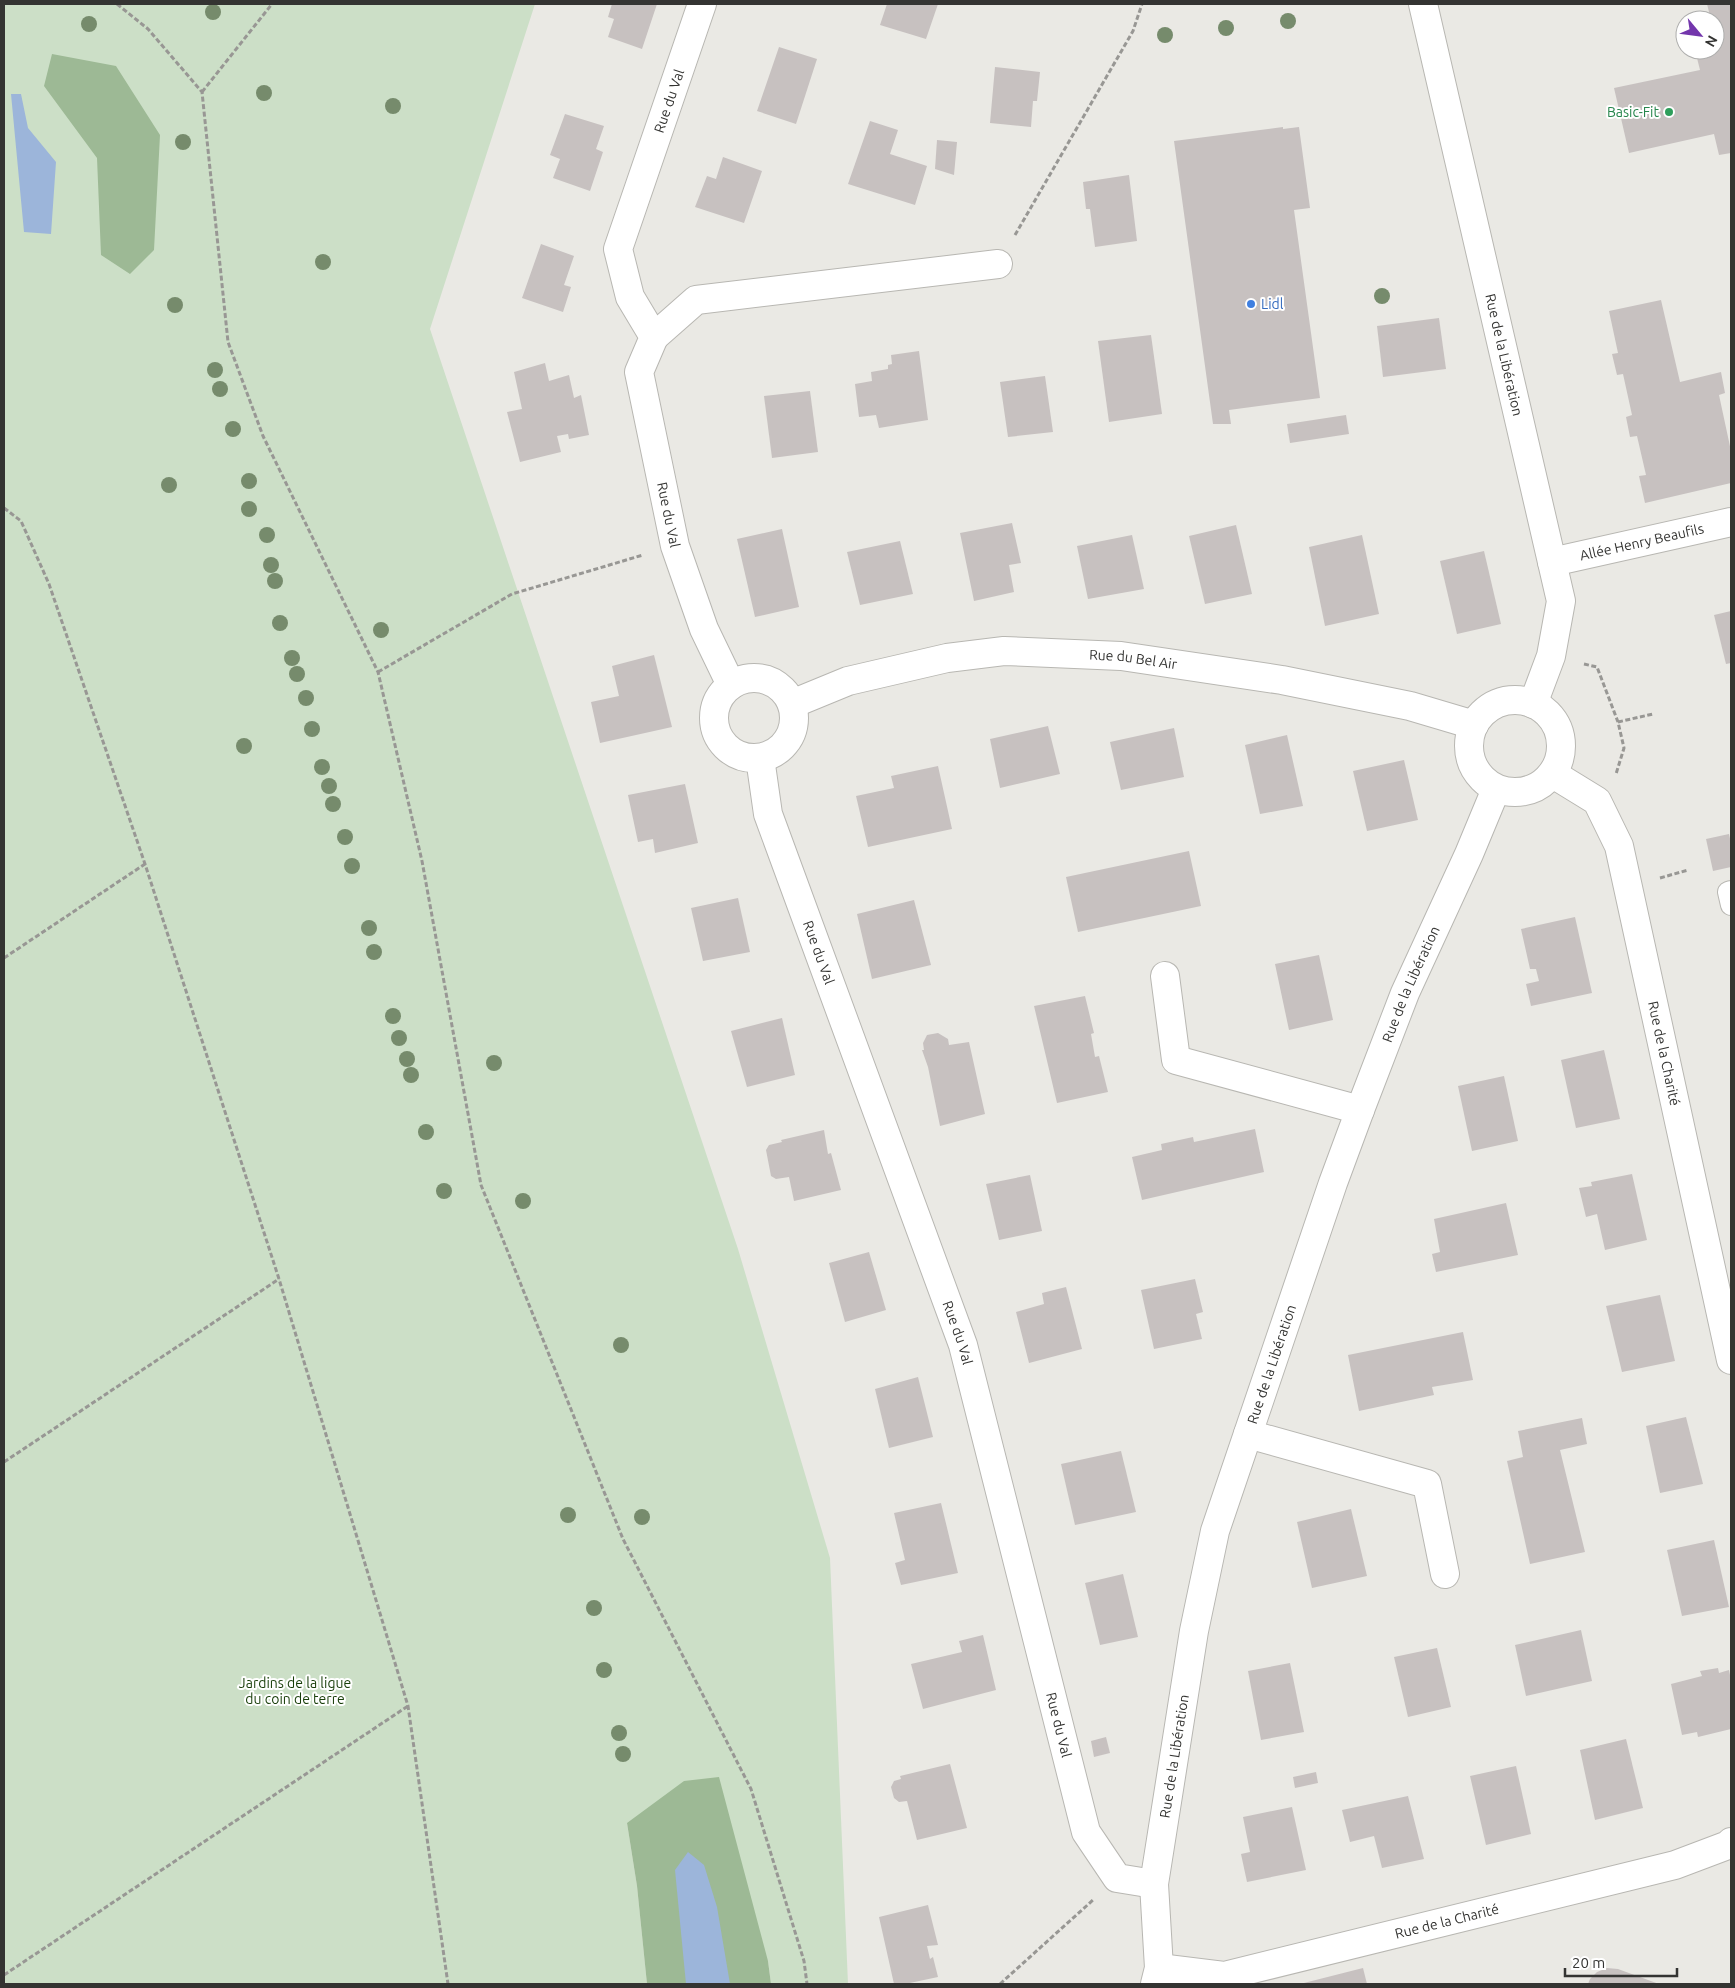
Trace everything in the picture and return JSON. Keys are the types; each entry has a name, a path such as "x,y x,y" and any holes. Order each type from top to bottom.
{"street":[{"name":"Rue du Val","path":"654,337 630,298 618,249 702,4"},
{"name":"Rue de la Libération","path":"1424,4 1561,601 1550,656 1533,704"},
{"name":"Rue du Val","path":"731,685 704,629 675,546 639,372 654,337 696,300 998,264"},
{"name":"Allée Henry Beaufils","path":"1552,562 1731,522"},
{"name":"Rue du Bel Air","path":"792,704 848,681 947,658 1004,652 1121,656 1282,680 1410,706 1474,726"},
{"path":"754,678 766,680 777,685 792,704 793,728 789,739 781,748 760,758 746,758 734,754 723,745 716,734 713,720 715,707 721,694 731,685 742,680 754,678"},
{"path":"1519,700 1533,704 1545,710 1554,720 1560,734 1562,748 1559,761 1553,774 1541,785 1527,791 1511,793 1496,788 1483,780 1474,768 1469,754 1469,739 1474,726 1482,714 1493,706 1506,701 1519,700"},
{"name":"Rue du Val","path":"760,758 768,814 963,1345 1086,1832 1117,1878"},
{"path":"1553,774 1597,801"},
{"name":"Rue de la Libération","path":"1157,1976 1154,1884 1194,1631 1216,1531 1333,1184 1360,1110 1405,993 1469,854 1496,788"},
{"name":"Rue de la Charité","path":"1597,801 1619,846 1731,1360"},
{"path":"1165,976 1176,1060 1360,1110"},
{"path":"1248,1434 1427,1484 1445,1574"},
{"name":"Rue de la Charité","path":"1157,1976 1224,1976 1675,1865 1731,1842"},
{"path":"1117,1878 1154,1884"}],"lane":[{"path":"1731,891 1728,892 1731,905"}],"path":[{"path":"116,4 148,29 202,92 228,342 264,436 378,672 422,861 482,1185 623,1539 751,1789 804,1961 807,1984"},
{"path":"202,92 272,4"},
{"path":"998,264 1133,31 1142,4"},
{"path":"4,508 21,521 49,584 145,864 279,1279 408,1706 448,1984"},
{"path":"378,672 512,594 675,546"},
{"path":"1550,656 1597,667 1618,722 1624,748 1616,774 1597,801"},
{"path":"1618,722 1653,714"},
{"path":"4,958 145,864"},
{"path":"4,1462 279,1279"},
{"path":"4,1975 408,1706"},
{"path":"1000,1984 1117,1878"}],"green space":[{"name":"Jardins de la ligue du coin de terre","path":"4,4 535,4 430,329 738,1249 830,1558 848,1984 771,1984 768,1961 627,1823 637,1886 647,1984 4,1984"},
{"path":"52,54 116,66 160,135 154,250 130,274 101,255 97,158 44,86"},
{"path":"719,1777 768,1961 771,1984 647,1984 637,1886 627,1823 684,1781"}],"water":[{"path":"11,94 21,94 28,128 56,162 51,234 24,232"},
{"path":"688,1852 704,1865 717,1907 730,1984 686,1984 675,1870"}],"building":[{"path":"612,4 657,4 642,49 608,37 614,19 608,17"},
{"path":"887,4 938,4 926,39 880,25"},
{"path":"1707,4 1731,4 1731,153 1719,155 1714,134 1629,153 1614,88 1700,70 1698,60 1725,60 1725,10 1708,10"},
{"path":"779,47 817,59 796,124 757,111"},
{"path":"995,67 1040,72 1037,101 1033,101 1031,127 990,123"},
{"path":"565,114 604,126 596,149 603,152 590,191 553,178 560,159 550,155"},
{"path":"870,121 898,130 890,154 927,166 915,205 848,184"},
{"name":"Lidl","path":"1283,127 1283,129 1299,127 1310,208 1294,210 1320,398 1229,410 1231,424 1213,424 1174,141"},
{"path":"937,140 957,142 954,175 935,169"},
{"path":"723,157 762,171 744,223 695,207 707,176 716,179"},
{"path":"1129,175 1137,241 1095,247 1090,209 1086,209 1083,182"},
{"path":"541,244 574,256 564,285 571,287 563,312 522,298"},
{"path":"1661,300 1680,382 1721,372 1725,393 1719,395 1731,451 1731,483 1645,503 1639,476 1646,475 1637,436 1630,437 1626,417 1632,415 1623,374 1617,375 1612,354 1618,353 1609,311"},
{"path":"1439,318 1446,369 1383,377 1377,326"},
{"path":"1151,335 1162,414 1109,422 1098,341"},
{"path":"919,351 928,420 879,428 876,415 859,417 855,384 872,381 871,372 888,369 888,365 892,364 891,355"},
{"path":"545,363 549,381 569,375 574,398 581,395 589,435 569,439 568,434 557,436 561,452 520,462 507,412 522,409 514,372"},
{"path":"1045,376 1053,432 1008,437 1000,382"},
{"path":"810,391 818,452 772,458 764,396"},
{"path":"1346,415 1349,434 1290,443 1287,424"},
{"path":"1012,523 1021,563 1009,565 1014,592 974,601 960,533"},
{"path":"1236,525 1252,594 1205,604 1189,536"},
{"path":"782,529 799,607 755,617 737,539"},
{"path":"1132,535 1144,589 1088,599 1077,546"},
{"path":"1362,535 1379,614 1325,626 1309,547"},
{"path":"900,541 913,594 860,605 847,552"},
{"path":"1484,551 1501,624 1457,634 1440,561"},
{"path":"1731,611 1731,663 1726,664 1714,615"},
{"path":"654,655 672,727 600,743 591,702 619,696 612,666"},
{"path":"1048,726 1060,774 1000,788 990,739"},
{"path":"1174,728 1184,777 1121,790 1110,742"},
{"path":"1287,735 1303,806 1260,814 1245,745"},
{"path":"1404,760 1418,820 1367,831 1353,771"},
{"path":"938,766 952,829 868,847 856,796 894,788 891,776"},
{"path":"685,784 698,843 655,853 653,839 638,842 628,795"},
{"path":"1729,834 1731,867 1713,871 1706,839"},
{"path":"1189,851 1201,906 1078,932 1066,877"},
{"path":"738,898 750,952 703,961 691,908"},
{"path":"914,900 931,965 872,979 857,914"},
{"path":"1575,917 1592,993 1531,1006 1526,984 1539,981 1536,969 1530,969 1521,929"},
{"path":"1319,955 1333,1020 1289,1030 1275,964"},
{"path":"1085,996 1094,1033 1091,1034 1095,1057 1099,1056 1108,1092 1057,1103 1034,1006"},
{"path":"782,1018 795,1075 747,1087 731,1031"},
{"path":"938,1033 948,1039 949,1045 969,1042 985,1114 940,1126 928,1067 922,1050 924,1050 923,1043 927,1035"},
{"path":"1604,1050 1620,1119 1576,1128 1561,1060"},
{"path":"1504,1076 1518,1141 1472,1151 1458,1086"},
{"path":"1255,1129 1264,1172 1142,1200 1132,1157 1162,1150 1161,1144 1193,1137 1194,1142"},
{"path":"824,1130 828,1154 831,1153 841,1190 794,1201 789,1177 776,1179 771,1176 766,1150 769,1145 782,1142 781,1140"},
{"path":"1632,1174 1647,1240 1605,1250 1597,1214 1586,1217 1579,1188 1592,1186 1591,1182"},
{"path":"1030,1175 1042,1231 999,1240 986,1184"},
{"path":"1506,1203 1518,1255 1436,1272 1432,1254 1440,1252 1434,1219"},
{"path":"869,1252 886,1310 845,1322 829,1263"},
{"path":"1195,1279 1203,1312 1196,1314 1202,1339 1154,1349 1141,1290"},
{"path":"1066,1287 1082,1349 1029,1363 1016,1312 1044,1304 1042,1293"},
{"path":"1660,1295 1675,1361 1622,1372 1606,1306"},
{"path":"1463,1332 1473,1380 1432,1387 1434,1395 1359,1411 1348,1355"},
{"path":"918,1377 933,1437 889,1448 875,1389"},
{"path":"1686,1417 1703,1484 1660,1493 1646,1426"},
{"path":"1582,1418 1587,1444 1560,1450 1585,1552 1530,1564 1507,1461 1523,1457 1518,1431"},
{"path":"1121,1451 1136,1512 1075,1525 1061,1464"},
{"path":"941,1503 958,1573 901,1585 895,1563 905,1560 894,1513"},
{"path":"1351,1509 1367,1576 1312,1588 1297,1522"},
{"path":"1714,1540 1729,1607 1682,1616 1667,1550"},
{"path":"1123,1574 1138,1637 1100,1645 1085,1583"},
{"path":"1581,1630 1592,1681 1526,1696 1515,1645"},
{"path":"983,1635 996,1690 923,1709 911,1664 962,1652 959,1641"},
{"path":"1437,1648 1451,1707 1408,1717 1394,1657"},
{"path":"1290,1663 1304,1732 1261,1740 1248,1671"},
{"path":"1718,1668 1719,1673 1729,1670 1731,1680 1731,1729 1698,1737 1697,1732 1682,1735 1671,1684 1702,1676 1700,1671"},
{"path":"1106,1737 1110,1753 1094,1757 1091,1741"},
{"path":"1626,1739 1643,1808 1595,1820 1580,1750"},
{"path":"950,1764 967,1828 917,1840 907,1801 899,1802 894,1798 891,1787 894,1781 901,1779 900,1776"},
{"path":"1516,1766 1531,1834 1486,1845 1470,1776"},
{"path":"1316,1772 1318,1783 1295,1788 1293,1777"},
{"path":"1408,1796 1424,1859 1382,1868 1374,1836 1350,1842 1342,1810"},
{"path":"1292,1807 1306,1870 1247,1882 1241,1854 1250,1852 1243,1817"},
{"path":"928,1905 938,1945 927,1946 930,1959 933,1957 938,1977 905,1984 894,1984 879,1917"},
{"path":"1363,1968 1367,1984 1300,1984"},
{"path":"1607,1968 1618,1969 1659,1984 1588,1984 1597,1972"}],"place":[{"name":"Basic-Fit","path":"1669,112"},
{"name":"Lidl","path":"1251,304"}]}
